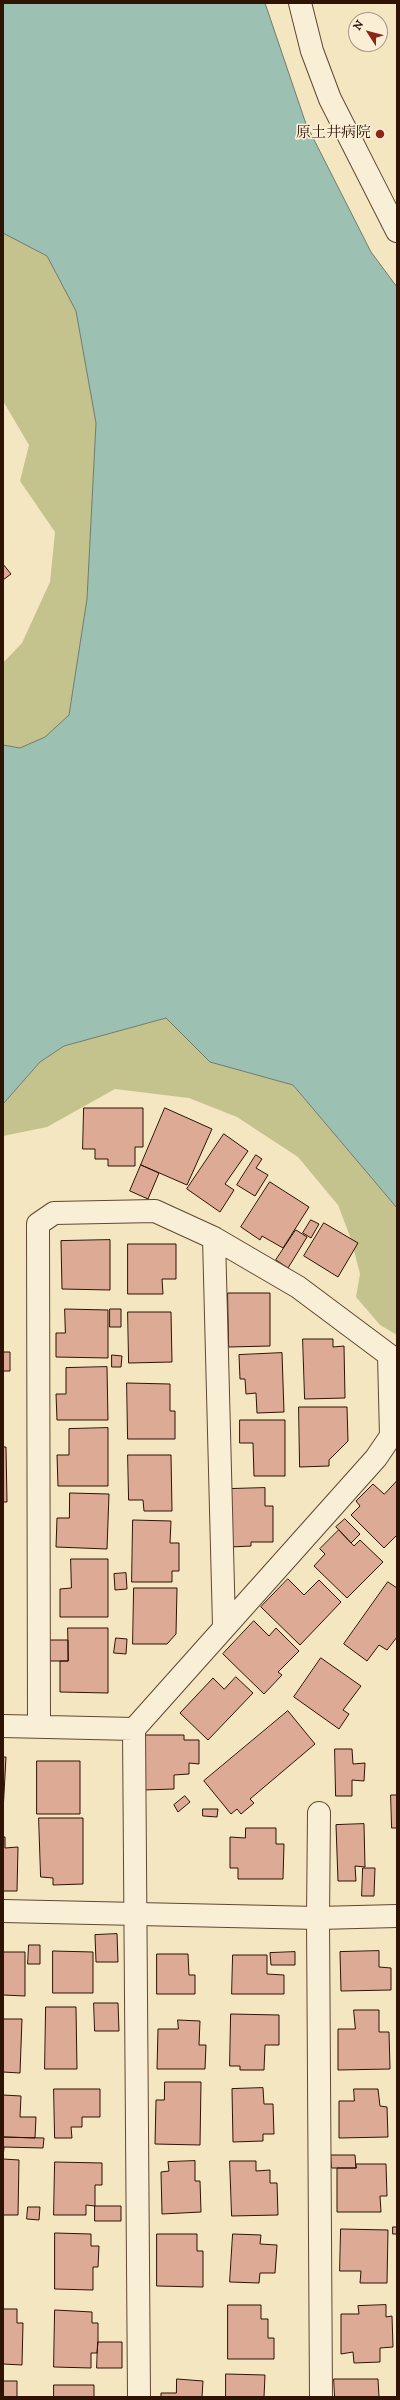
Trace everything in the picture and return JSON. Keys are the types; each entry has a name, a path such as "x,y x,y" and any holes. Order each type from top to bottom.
{"street":[{"path":"300,3 312,51 330,99 397,231"},
{"path":"39,1727 38,1224 54,1213 154,1211 214,1238 298,1287 390,1355 391,1436 376,1458 224,1626 134,1729 134,1915 139,2397"},
{"path":"214,1238 224,1626"},
{"path":"3,1726 134,1729"},
{"path":"319,1813 318,1918 322,2397"},
{"path":"3,1911 318,1918 397,1916"}],"shaded area":[{"path":"3,3 265,3 306,124 371,252 397,287 397,1208 293,1085 210,1062 166,1018 64,1046 40,1062 3,1104 3,745 20,748 45,737 69,715 87,599 96,423 76,311 47,256 3,233"},
{"path":"3,233 47,256 76,311 96,423 87,599 69,715 45,737 20,748 3,745 3,663 22,643 50,582 55,532 20,481 29,445 3,401"},
{"path":"166,1018 210,1062 293,1085 397,1208 397,1335 380,1325 356,1297 360,1274 351,1239 338,1205 298,1157 237,1117 189,1098 115,1089 47,1127 3,1136 3,1104 40,1062 64,1046"}],"building":[{"path":"3,564 11,574 3,580"},
{"path":"84,1108 143,1108 143,1147 135,1147 135,1166 108,1166 108,1159 95,1159 95,1149 83,1149"},
{"path":"165,1108 212,1129 187,1185 141,1165"},
{"path":"224,1134 248,1151 225,1184 234,1190 220,1212 187,1189"},
{"path":"256,1155 262,1159 256,1168 268,1175 255,1196 237,1185"},
{"path":"141,1165 159,1173 148,1199 130,1191"},
{"path":"270,1182 309,1207 283,1248 262,1236 260,1240 241,1227"},
{"path":"311,1220 319,1224 311,1238 303,1233"},
{"path":"324,1223 358,1243 338,1277 304,1256"},
{"path":"296,1230 307,1237 288,1268 276,1260"},
{"path":"110,1240 110,1290 62,1289 61,1241"},
{"path":"128,1244 176,1244 176,1279 162,1279 163,1294 128,1294"},
{"path":"228,1293 270,1293 270,1346 229,1347"},
{"path":"65,1309 108,1310 108,1358 56,1357 56,1333 65,1333"},
{"path":"110,1309 121,1309 121,1327 110,1327"},
{"path":"128,1312 171,1312 172,1362 129,1363"},
{"path":"303,1339 333,1339 333,1347 344,1346 345,1398 305,1399"},
{"path":"3,1352 10,1352 10,1371 3,1371"},
{"path":"282,1353 284,1412 257,1413 256,1393 246,1394 245,1379 240,1379 239,1355"},
{"path":"112,1355 122,1356 121,1367 112,1367"},
{"path":"107,1367 108,1420 57,1420 56,1394 66,1394 66,1368"},
{"path":"127,1383 170,1384 170,1411 175,1411 175,1439 128,1439"},
{"path":"299,1407 347,1407 348,1441 329,1460 329,1466 300,1467"},
{"path":"240,1420 285,1420 285,1476 254,1476 253,1443 240,1443"},
{"path":"108,1428 108,1486 58,1486 57,1455 69,1455 69,1429"},
{"path":"3,1447 6,1447 7,1502 3,1502"},
{"path":"128,1455 171,1455 172,1511 144,1511 143,1500 129,1500"},
{"path":"397,1481 397,1535 384,1548 351,1515 360,1506 356,1501 373,1484 384,1494"},
{"path":"265,1488 265,1506 273,1506 273,1542 251,1542 251,1546 230,1547 229,1489"},
{"path":"70,1493 109,1494 107,1549 56,1547 57,1518 69,1518"},
{"path":"345,1519 360,1534 351,1543 336,1527"},
{"path":"133,1520 171,1521 170,1543 179,1543 179,1571 172,1571 172,1582 132,1582"},
{"path":"339,1530 354,1546 360,1540 383,1562 347,1598 314,1566 325,1554 320,1549"},
{"path":"71,1559 108,1559 108,1617 60,1617 60,1589 71,1588"},
{"path":"126,1573 127,1589 115,1590 114,1574"},
{"path":"288,1579 304,1595 319,1580 341,1602 300,1645 261,1607"},
{"path":"388,1582 397,1588 397,1637 387,1650 379,1645 367,1661 344,1644"},
{"path":"134,1588 177,1588 176,1634 167,1644 133,1644"},
{"path":"254,1621 269,1636 276,1628 299,1651 278,1672 282,1675 264,1694 223,1654"},
{"path":"68,1628 108,1628 108,1693 60,1692 60,1661 68,1661"},
{"path":"116,1638 127,1639 126,1654 114,1653"},
{"path":"45,1640 68,1640 68,1661 45,1661"},
{"path":"321,1658 361,1686 343,1710 349,1714 339,1729 294,1697"},
{"path":"236,1677 253,1693 208,1740 180,1713 213,1678 224,1689"},
{"path":"288,1711 315,1744 250,1799 254,1803 241,1814 237,1809 231,1814 204,1781"},
{"path":"143,1735 184,1735 184,1740 199,1740 199,1764 189,1763 189,1774 174,1775 174,1789 143,1790"},
{"path":"335,1749 352,1749 353,1764 365,1763 364,1781 352,1780 352,1796 336,1796"},
{"path":"3,1757 6,1757 3,1812"},
{"path":"37,1761 80,1761 80,1814 37,1814"},
{"path":"391,1795 397,1795 397,1828 392,1828"},
{"path":"185,1796 190,1802 178,1812 174,1805"},
{"path":"203,1809 218,1809 217,1817 203,1816"},
{"path":"39,1818 83,1818 83,1884 53,1885 53,1878 41,1877"},
{"path":"364,1824 365,1867 355,1866 356,1881 338,1881 336,1825"},
{"path":"246,1828 276,1828 276,1844 284,1844 283,1879 238,1879 238,1868 230,1868 230,1837 245,1838"},
{"path":"3,1837 5,1837 5,1848 18,1847 17,1891 3,1891"},
{"path":"363,1868 375,1868 374,1896 362,1896"},
{"path":"117,1934 118,1962 96,1962 95,1935"},
{"path":"29,1945 40,1945 40,1964 28,1964"},
{"path":"53,1951 93,1952 93,1993 53,1993"},
{"path":"379,1951 379,1967 391,1968 391,1990 341,1991 340,1952"},
{"path":"3,1952 25,1952 25,1996 3,1995"},
{"path":"295,1952 295,1965 271,1965 270,1953"},
{"path":"157,1954 188,1954 189,1975 195,1975 195,1994 157,1994"},
{"path":"233,1955 267,1955 267,1974 284,1975 284,1994 232,1994"},
{"path":"94,2003 118,2003 119,2031 95,2031"},
{"path":"46,2007 76,2007 77,2069 45,2069"},
{"path":"354,2010 379,2010 379,2032 389,2032 390,2069 338,2070 338,2029 355,2029"},
{"path":"231,2014 279,2015 279,2045 265,2045 264,2070 240,2070 240,2066 230,2066"},
{"path":"3,2019 22,2019 20,2073 3,2072"},
{"path":"178,2020 200,2021 199,2045 206,2045 205,2069 157,2069 158,2029 178,2029"},
{"path":"165,2082 201,2082 200,2145 155,2144 156,2100 164,2100"},
{"path":"263,2088 264,2104 273,2104 274,2134 263,2134 263,2141 233,2142 232,2089"},
{"path":"54,2089 100,2089 100,2117 82,2117 82,2127 71,2127 72,2138 55,2138"},
{"path":"354,2089 378,2089 380,2106 387,2107 388,2137 339,2138 339,2101 354,2101"},
{"path":"3,2095 21,2096 20,2117 36,2117 35,2138 3,2137"},
{"path":"3,2137 44,2138 43,2148 4,2147 3,2158"},
{"path":"331,2155 355,2155 356,2168 332,2168"},
{"path":"3,2159 19,2160 18,2215 3,2215"},
{"path":"195,2161 195,2181 200,2181 201,2212 162,2214 161,2172 169,2171 168,2162"},
{"path":"230,2161 256,2161 256,2171 270,2170 270,2183 277,2183 278,2215 232,2216"},
{"path":"55,2162 102,2163 102,2185 95,2185 95,2206 86,2205 86,2215 54,2215"},
{"path":"356,2164 386,2164 387,2196 380,2196 381,2212 337,2212 337,2168 356,2168"},
{"path":"95,2206 121,2206 121,2221 95,2221"},
{"path":"28,2207 40,2207 39,2220 27,2219"},
{"path":"393,2227 397,2227 397,2234 393,2234"},
{"path":"341,2229 388,2230 387,2283 360,2283 361,2271 340,2271"},
{"path":"55,2233 91,2234 91,2246 99,2246 98,2267 93,2267 93,2290 55,2289"},
{"path":"157,2234 197,2234 197,2251 203,2251 203,2287 157,2286"},
{"path":"233,2234 261,2235 260,2244 277,2245 275,2273 260,2273 259,2283 230,2282"},
{"path":"228,2305 261,2305 261,2319 268,2319 268,2338 274,2338 274,2359 228,2359"},
{"path":"386,2305 386,2317 392,2316 393,2347 380,2348 380,2362 354,2363 353,2352 341,2354 341,2314 359,2314 358,2306"},
{"path":"3,2309 17,2309 17,2323 23,2323 22,2365 3,2364"},
{"path":"55,2310 92,2312 92,2323 98,2323 98,2342 97,2353 91,2353 91,2368 54,2367"},
{"path":"98,2342 122,2342 122,2368 97,2368"},
{"path":"226,2374 265,2375 264,2397 226,2397"},
{"path":"177,2379 203,2381 202,2397 161,2397 161,2393 176,2393"},
{"path":"334,2379 378,2379 379,2397 335,2397"},
{"path":"3,2381 17,2381 17,2397 3,2397"},
{"path":"54,2385 94,2385 94,2397 54,2397"}],"place":[{"name":"原土井病院","path":"380,134"}]}
